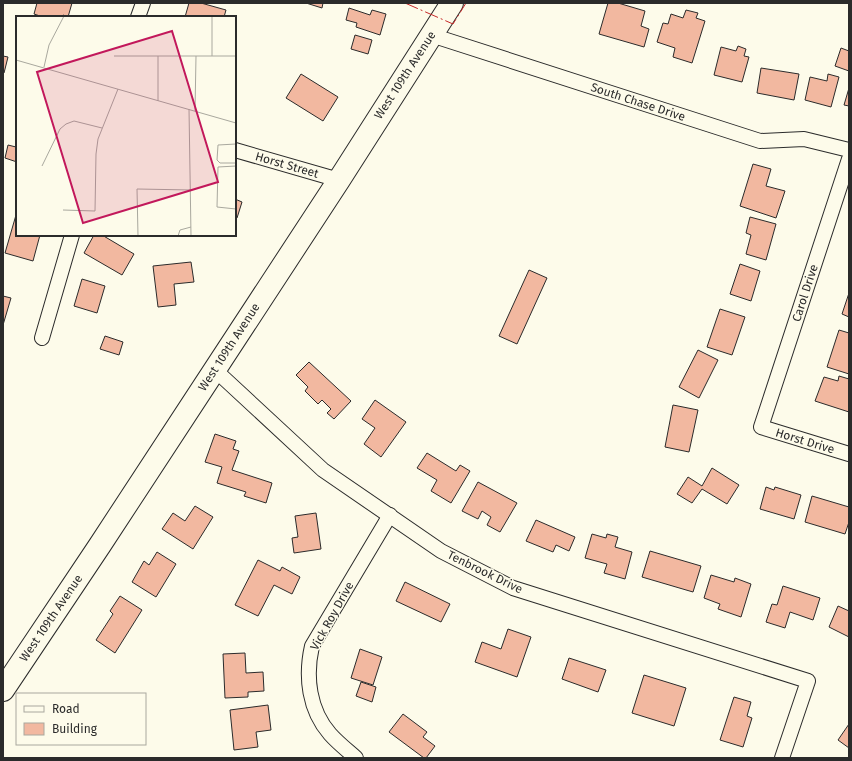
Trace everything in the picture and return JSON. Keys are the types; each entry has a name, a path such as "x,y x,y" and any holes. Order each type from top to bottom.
{"main road":[{"name":"West 109th Avenue","path":"3,690 89,563 339,180 431,35 446,4"}],"street":[{"path":"138,16 143,3"},
{"name":"South Chase Drive","path":"431,35 760,141 804,139 849,150"},
{"name":"Horst Street","path":"236,150 339,180"},
{"name":"Carol Drive","path":"761,427 849,159"},
{"path":"42,338 72,236"},
{"name":"Tenbrook Drive","path":"214,370 323,470 441,551 513,588 808,681 782,758"},
{"name":"Horst Drive","path":"761,427 849,454"},
{"name":"Vick Roy Drive","path":"356,758 330,734 316,713 308,678 309,660 312,646 390,515"}],"building":[{"path":"37,3 72,3 68,16 40,16 34,14"},
{"path":"189,3 201,3 226,10 224,16 185,16"},
{"path":"306,3 323,3 322,8"},
{"path":"608,3 618,3 645,11 641,26 649,29 644,47 599,34"},
{"path":"349,8 370,15 372,10 386,14 380,35 356,27 357,23 346,20"},
{"path":"686,10 698,13 696,18 705,21 692,63 673,57 675,48 657,42 663,23 668,24 671,14 683,18"},
{"path":"355,35 372,40 368,54 351,49"},
{"path":"738,46 746,49 744,56 749,57 742,82 714,75 721,47 736,51"},
{"path":"841,48 849,51 849,71 835,66"},
{"path":"3,56 8,57 4,73 3,72"},
{"path":"761,68 799,74 794,100 757,93"},
{"path":"301,74 338,97 323,121 286,98"},
{"path":"828,74 839,77 831,107 805,100 810,77 827,81"},
{"path":"849,88 849,106 844,105"},
{"path":"8,145 16,147 16,162 5,158"},
{"path":"753,164 771,169 766,186 785,191 776,218 740,206"},
{"path":"236,199 242,202 236,218"},
{"path":"16,215 16,236 40,236 33,261 5,253"},
{"path":"750,217 776,224 766,260 746,254 751,235 746,233"},
{"path":"93,236 104,236 134,254 122,275 84,253"},
{"path":"191,262 194,282 174,284 176,305 158,307 153,266"},
{"path":"740,264 760,271 751,301 730,294"},
{"path":"529,270 547,278 517,344 499,336"},
{"path":"82,279 105,286 97,313 74,306"},
{"path":"849,293 849,317 842,314"},
{"path":"3,296 11,298 3,325"},
{"path":"720,309 745,317 732,355 707,347"},
{"path":"839,330 849,333 849,374 827,367"},
{"path":"105,336 123,342 119,355 100,349"},
{"path":"698,350 718,360 699,398 679,387"},
{"path":"309,362 351,401 334,419 327,413 331,409 322,400 318,404 305,391 308,387 296,375"},
{"path":"839,376 849,379 849,412 815,401 824,377 838,381"},
{"path":"375,400 406,422 381,457 364,444 375,428 362,419"},
{"path":"673,405 698,410 689,452 665,447"},
{"path":"215,434 236,441 233,449 239,451 232,470 272,483 266,503 244,496 246,492 217,483 222,467 205,462"},
{"path":"427,453 456,471 460,465 470,471 451,503 431,491 437,480 417,468"},
{"path":"712,468 739,485 727,504 702,489 692,503 677,494 688,477 702,486"},
{"path":"478,482 517,503 500,532 487,525 491,517 482,511 478,519 462,511"},
{"path":"766,487 774,490 775,487 801,495 794,519 760,509"},
{"path":"812,496 849,507 849,522 845,534 805,522"},
{"path":"195,506 213,517 193,549 162,529 173,513 185,521"},
{"path":"316,513 321,549 294,553 292,538 298,537 295,516"},
{"path":"536,520 575,537 569,551 556,545 553,552 526,541"},
{"path":"592,534 606,538 607,534 618,537 615,547 632,552 625,579 604,573 607,564 585,558"},
{"path":"650,551 701,566 693,592 642,577"},
{"path":"157,552 176,564 156,597 132,582 144,561 149,565"},
{"path":"258,560 280,571 282,567 300,577 292,594 274,585 258,616 235,605"},
{"path":"711,575 734,582 735,578 751,584 741,617 718,609 720,604 704,598"},
{"path":"405,582 450,604 441,622 396,601"},
{"path":"783,586 820,598 813,620 790,612 785,628 766,622 772,604 777,605"},
{"path":"120,596 142,610 115,653 96,640 113,614 110,611"},
{"path":"838,606 849,611 849,637 829,627"},
{"path":"508,629 531,637 517,677 475,662 482,642 501,649"},
{"path":"360,649 382,657 373,685 351,678"},
{"path":"245,653 246,673 263,672 264,691 248,692 248,697 225,698 223,654"},
{"path":"569,658 606,670 598,692 562,679"},
{"path":"644,675 686,688 674,726 632,713"},
{"path":"361,682 376,687 372,702 356,696"},
{"path":"734,697 751,702 747,716 752,718 743,747 720,740"},
{"path":"268,705 271,730 256,732 258,747 234,750 230,710"},
{"path":"403,714 427,732 423,737 435,746 426,758 389,732"},
{"path":"849,724 849,748 838,740"}],"power":[{"path":"405,3 453,24 466,3"}]}
